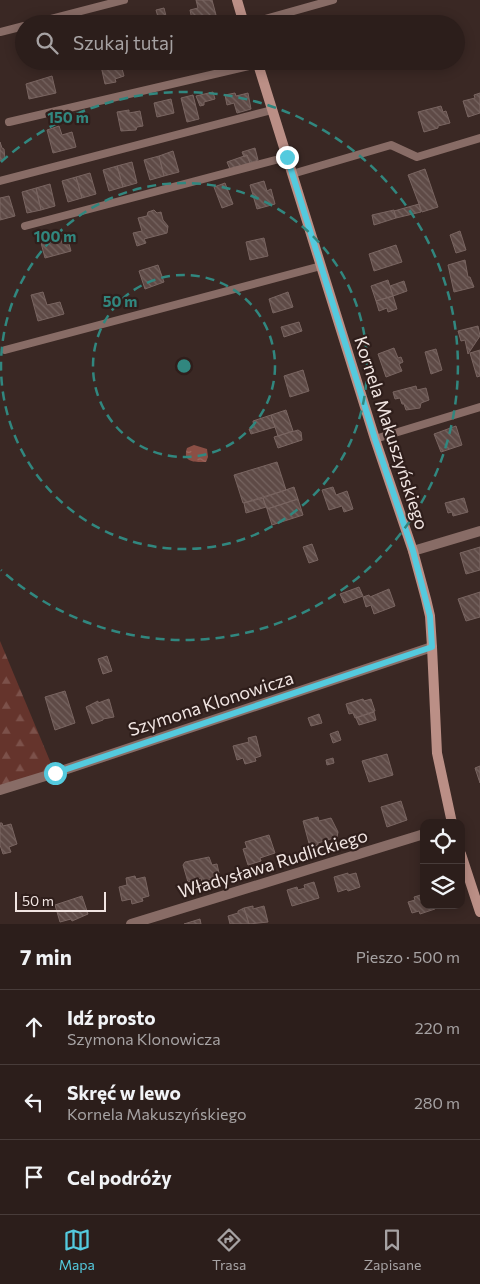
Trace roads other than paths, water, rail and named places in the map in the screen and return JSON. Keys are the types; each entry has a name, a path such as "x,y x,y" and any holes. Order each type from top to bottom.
{"street":[{"path":"237,0 243,15"},
{"name":"Kornela Makuszyńskiego","path":"259,70 375,439 413,551 430,616 437,753 451,819"},
{"path":"413,551 480,531"},
{"name":"Szymona Klonowicza","path":"0,790 432,647"},
{"name":"Władysława Rudlickiego","path":"132,924 420,835"},
{"path":"464,864 480,912"}],"lane":[{"path":"66,15 124,0"},
{"path":"279,15 334,0"},
{"path":"0,32 15,28"},
{"path":"9,122 228,70"},
{"path":"0,181 272,110"},
{"path":"292,174 391,145 417,157 480,138"},
{"path":"25,226 287,157"},
{"path":"5,350 321,266"},
{"path":"375,439 480,406"}],"water":[{"path":"194,445 207,449 208,457 206,462 190,461 186,457 187,448"}]}
